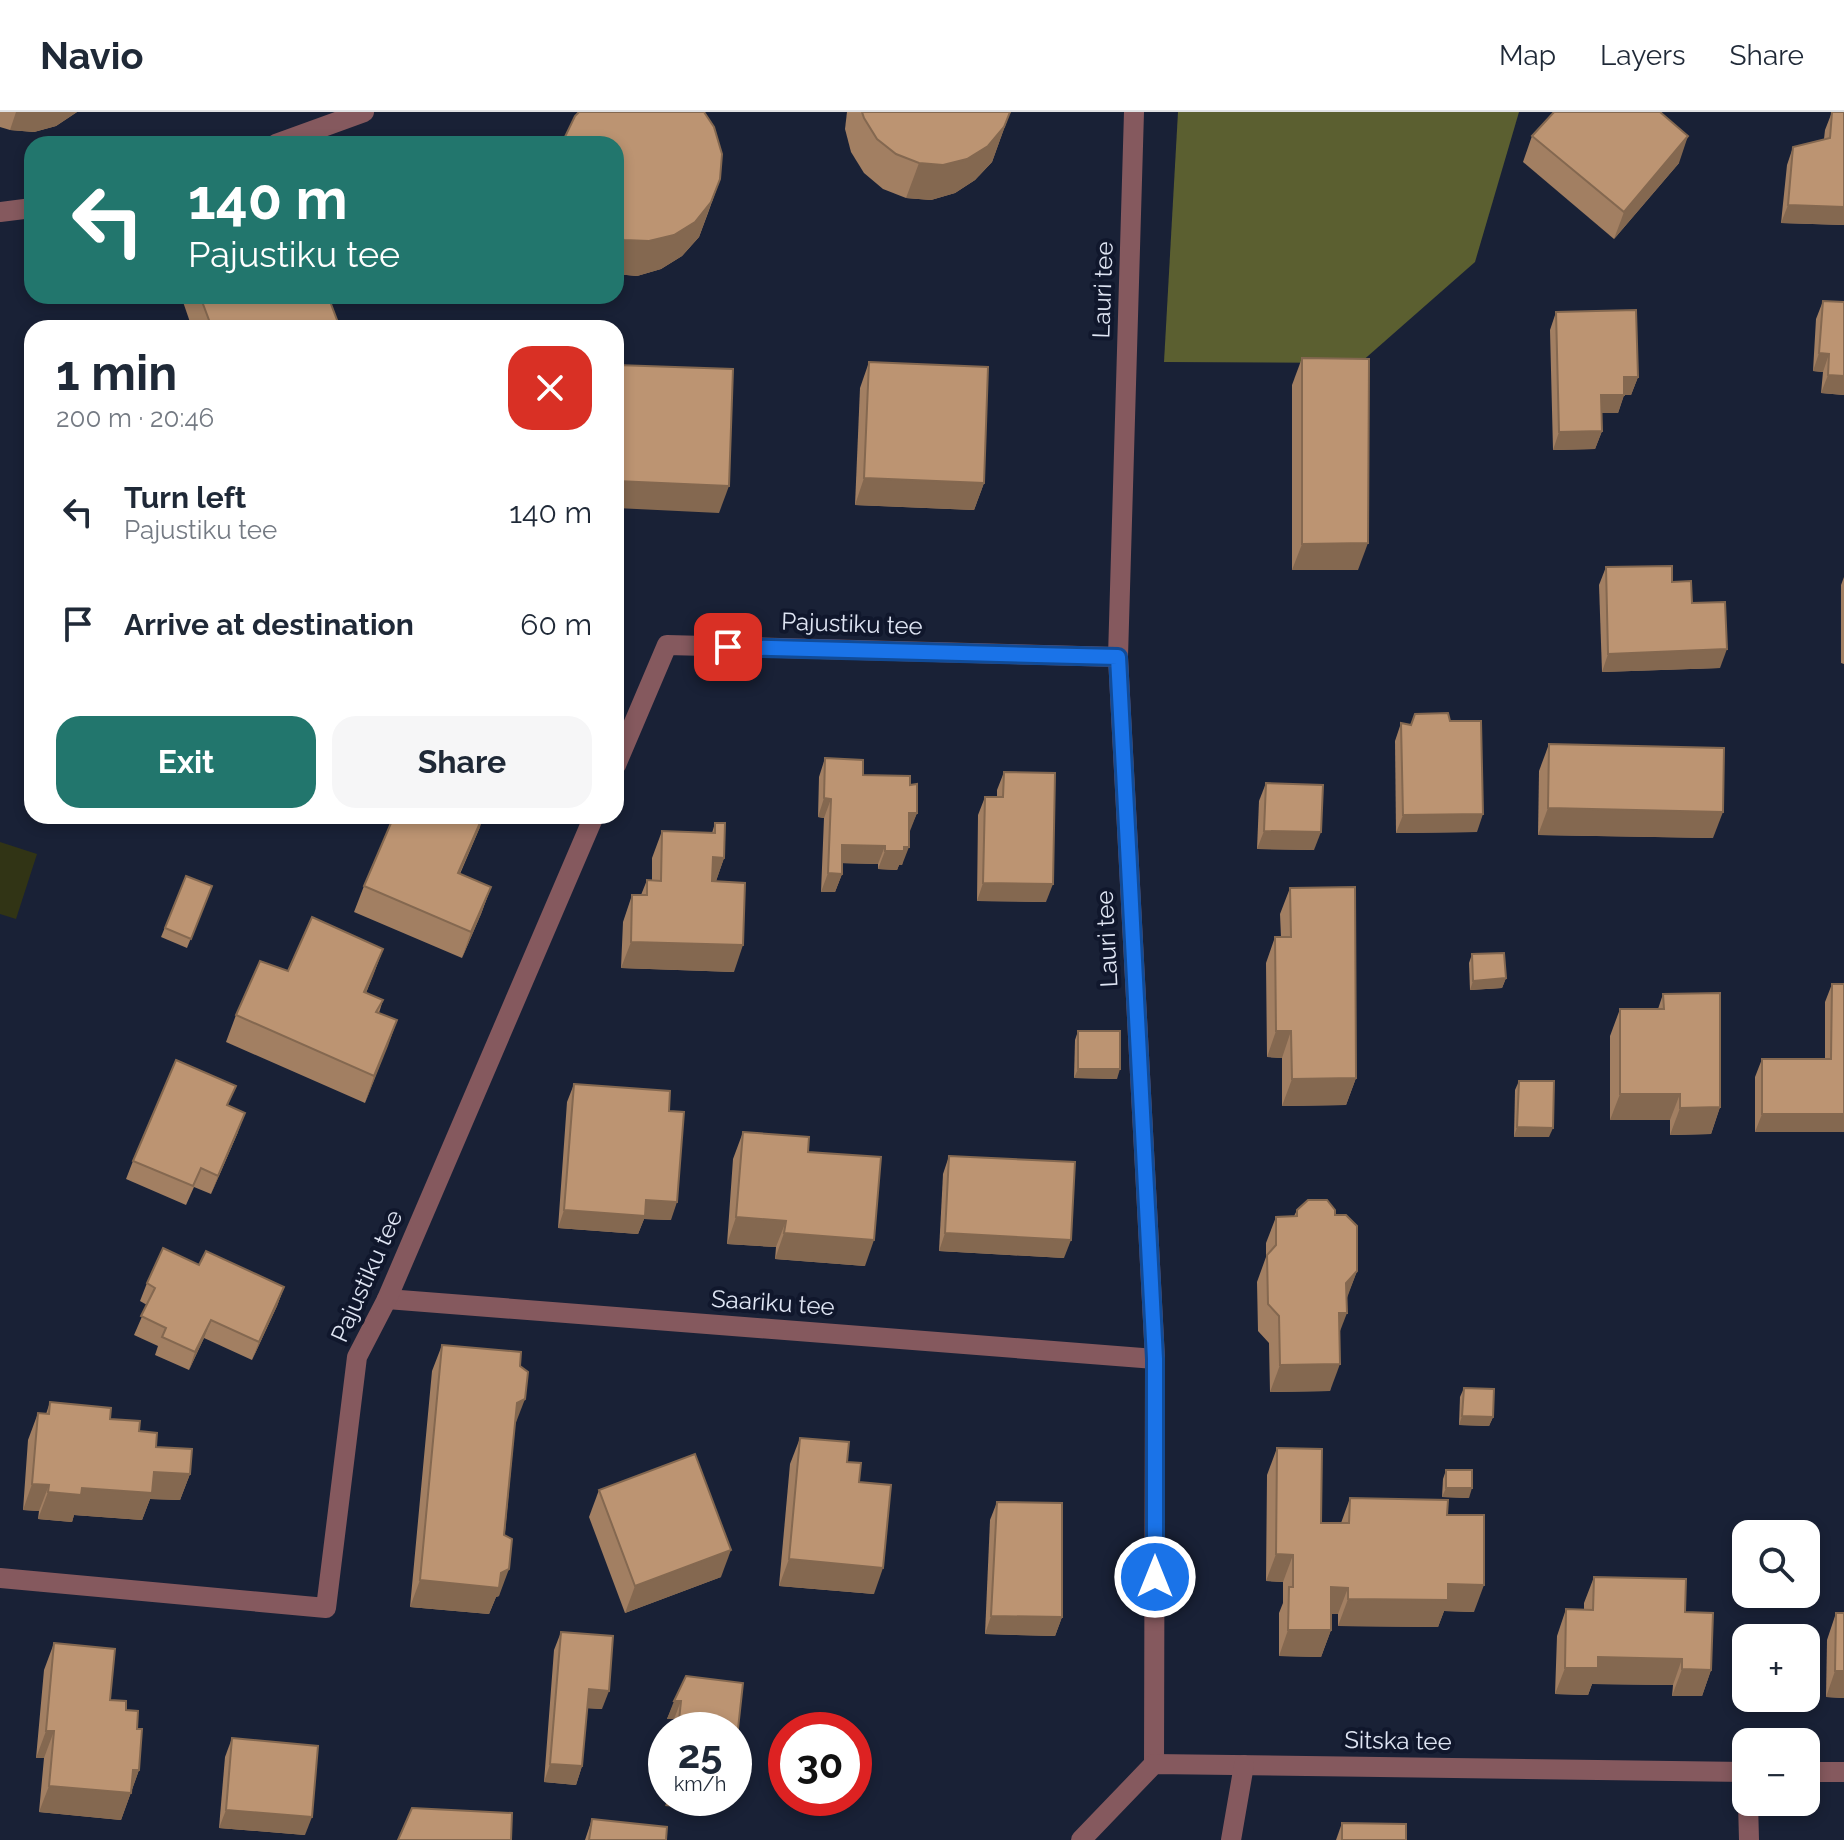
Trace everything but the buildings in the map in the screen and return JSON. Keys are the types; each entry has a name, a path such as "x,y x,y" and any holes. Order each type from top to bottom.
{"street":[{"path":"298,136 364,112"},
{"name":"Lauri tee","path":"1134,112 1118,657 1155,1359 1154,1764"},
{"path":"0,212 24,209"},
{"name":"Pajustiku tee","path":"624,746 667,645 1118,657"},
{"name":"Pajustiku tee","path":"0,1578 326,1608 357,1357 387,1299 591,824"},
{"name":"Saariku tee","path":"387,1299 1155,1359"},
{"path":"1081,1840 1154,1764"},
{"name":"Sitska tee","path":"1154,1764 1732,1772"},
{"path":"1231,1840 1244,1765"},
{"path":"1820,1772 1844,1772"},
{"path":"1748,1816 1749,1840"}],"green space":[{"path":"1178,112 1519,112 1475,262 1360,363 1164,362"},
{"path":"0,842 37,854 16,919 0,914"}],"route":[{"path":"728,647 1118,657 1155,1359 1155,1577"}]}
